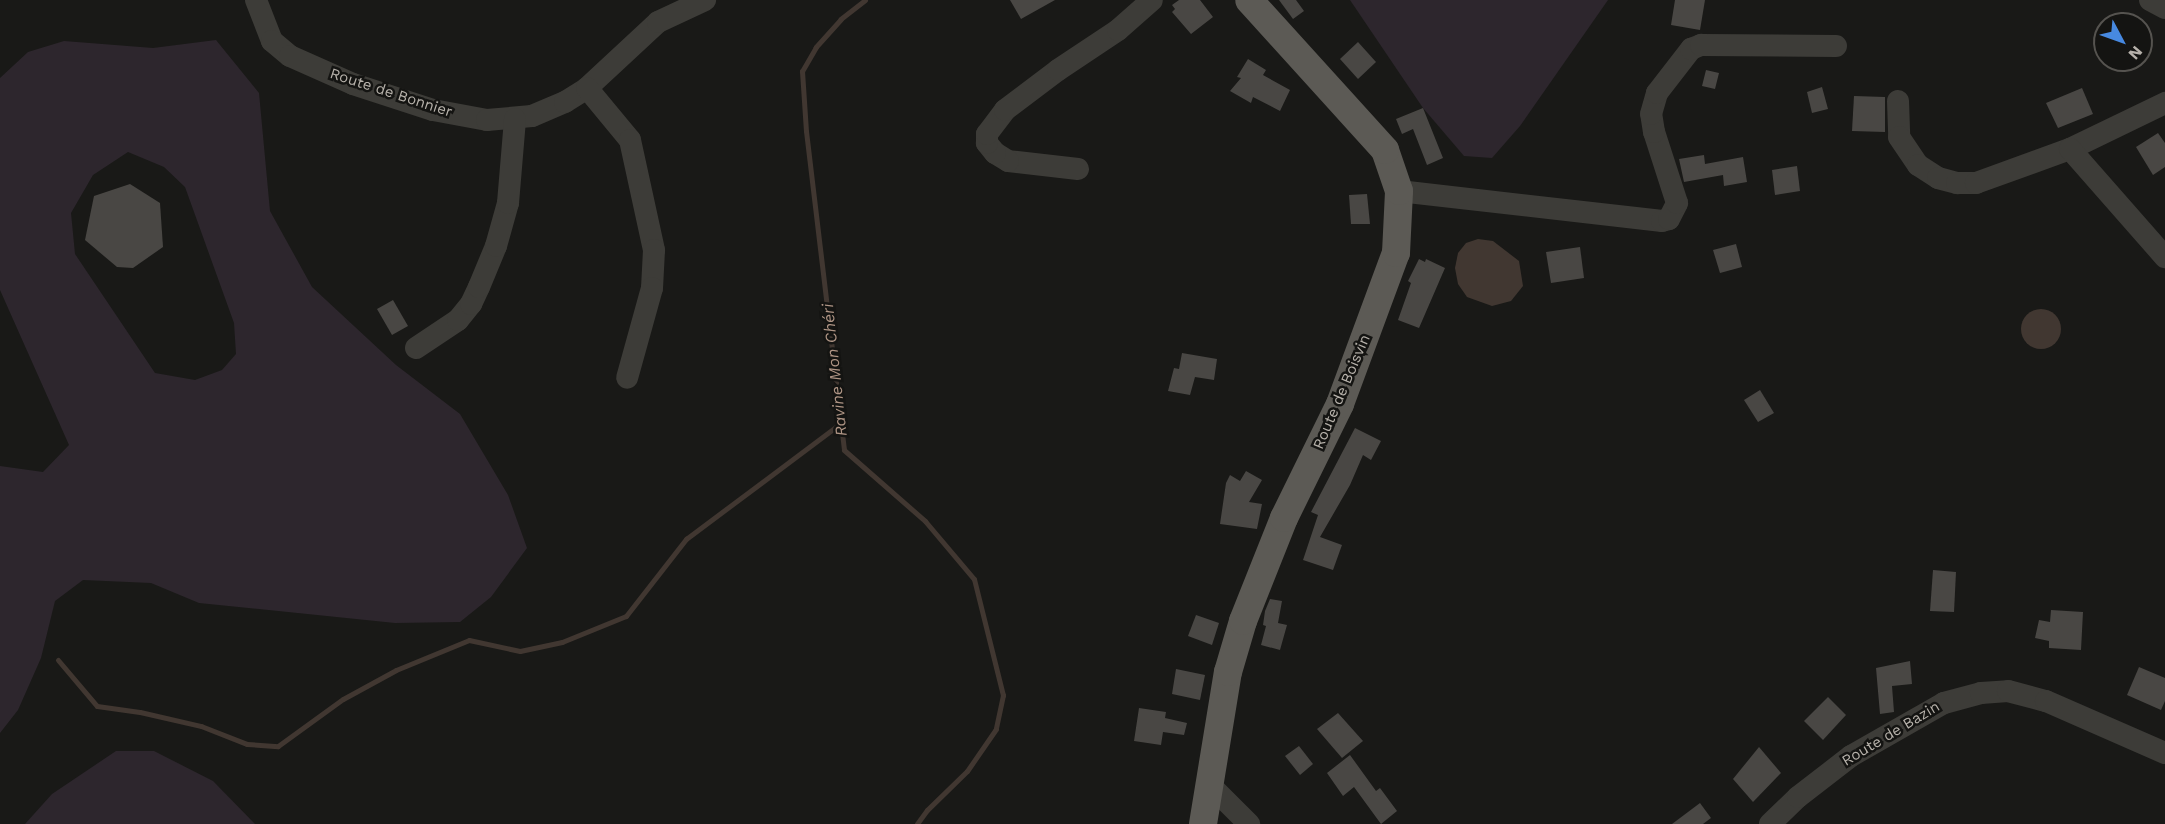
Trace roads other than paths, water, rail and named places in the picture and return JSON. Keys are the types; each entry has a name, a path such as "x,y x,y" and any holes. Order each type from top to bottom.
{"main road":[{"name":"Route de Boisvin","path":"1203,824 1228,672 1243,621 1284,518 1340,404 1396,252 1399,191 1385,150 1249,0"}],"street":[{"name":"Route de Bonnier","path":"256,0 272,41 290,56 353,84 433,110 487,120 515,119 549,110 587,88 658,22 705,0"},
{"path":"1078,169 1008,161 995,153 987,143 987,134 1005,110 1058,70 1118,30 1152,0"},
{"path":"2150,0 2165,8"},
{"path":"1399,191 1662,221 1669,219 1677,204 1654,132 1651,114 1657,93 1691,49 1701,45 1836,46"},
{"path":"587,88 630,140 654,250 652,288 627,378"},
{"path":"1898,101 1899,137 1906,150 1918,165 1938,178 1957,183 1976,183 2070,149 2165,103"},
{"path":"416,348 459,320 471,304 479,287 496,246 508,203 515,119"},
{"path":"2070,149 2165,256"},
{"name":"Route de Bazin","path":"1770,824 1798,797 1851,756 1944,703 1981,693 2008,691 2046,700 2165,753"},
{"path":"1209,784 1249,824"}],"waterway":[{"name":"Ravine Mon Chéri","path":"865,0 841,19 816,47 802,71 806,131 844,450 925,521 974,579 1003,695 996,729 967,771 927,810 917,824"},
{"path":"58,660 97,706 140,712 201,726 247,744 278,746 343,699 396,670 469,640 520,651 562,642 626,616 686,539 841,423"}]}
